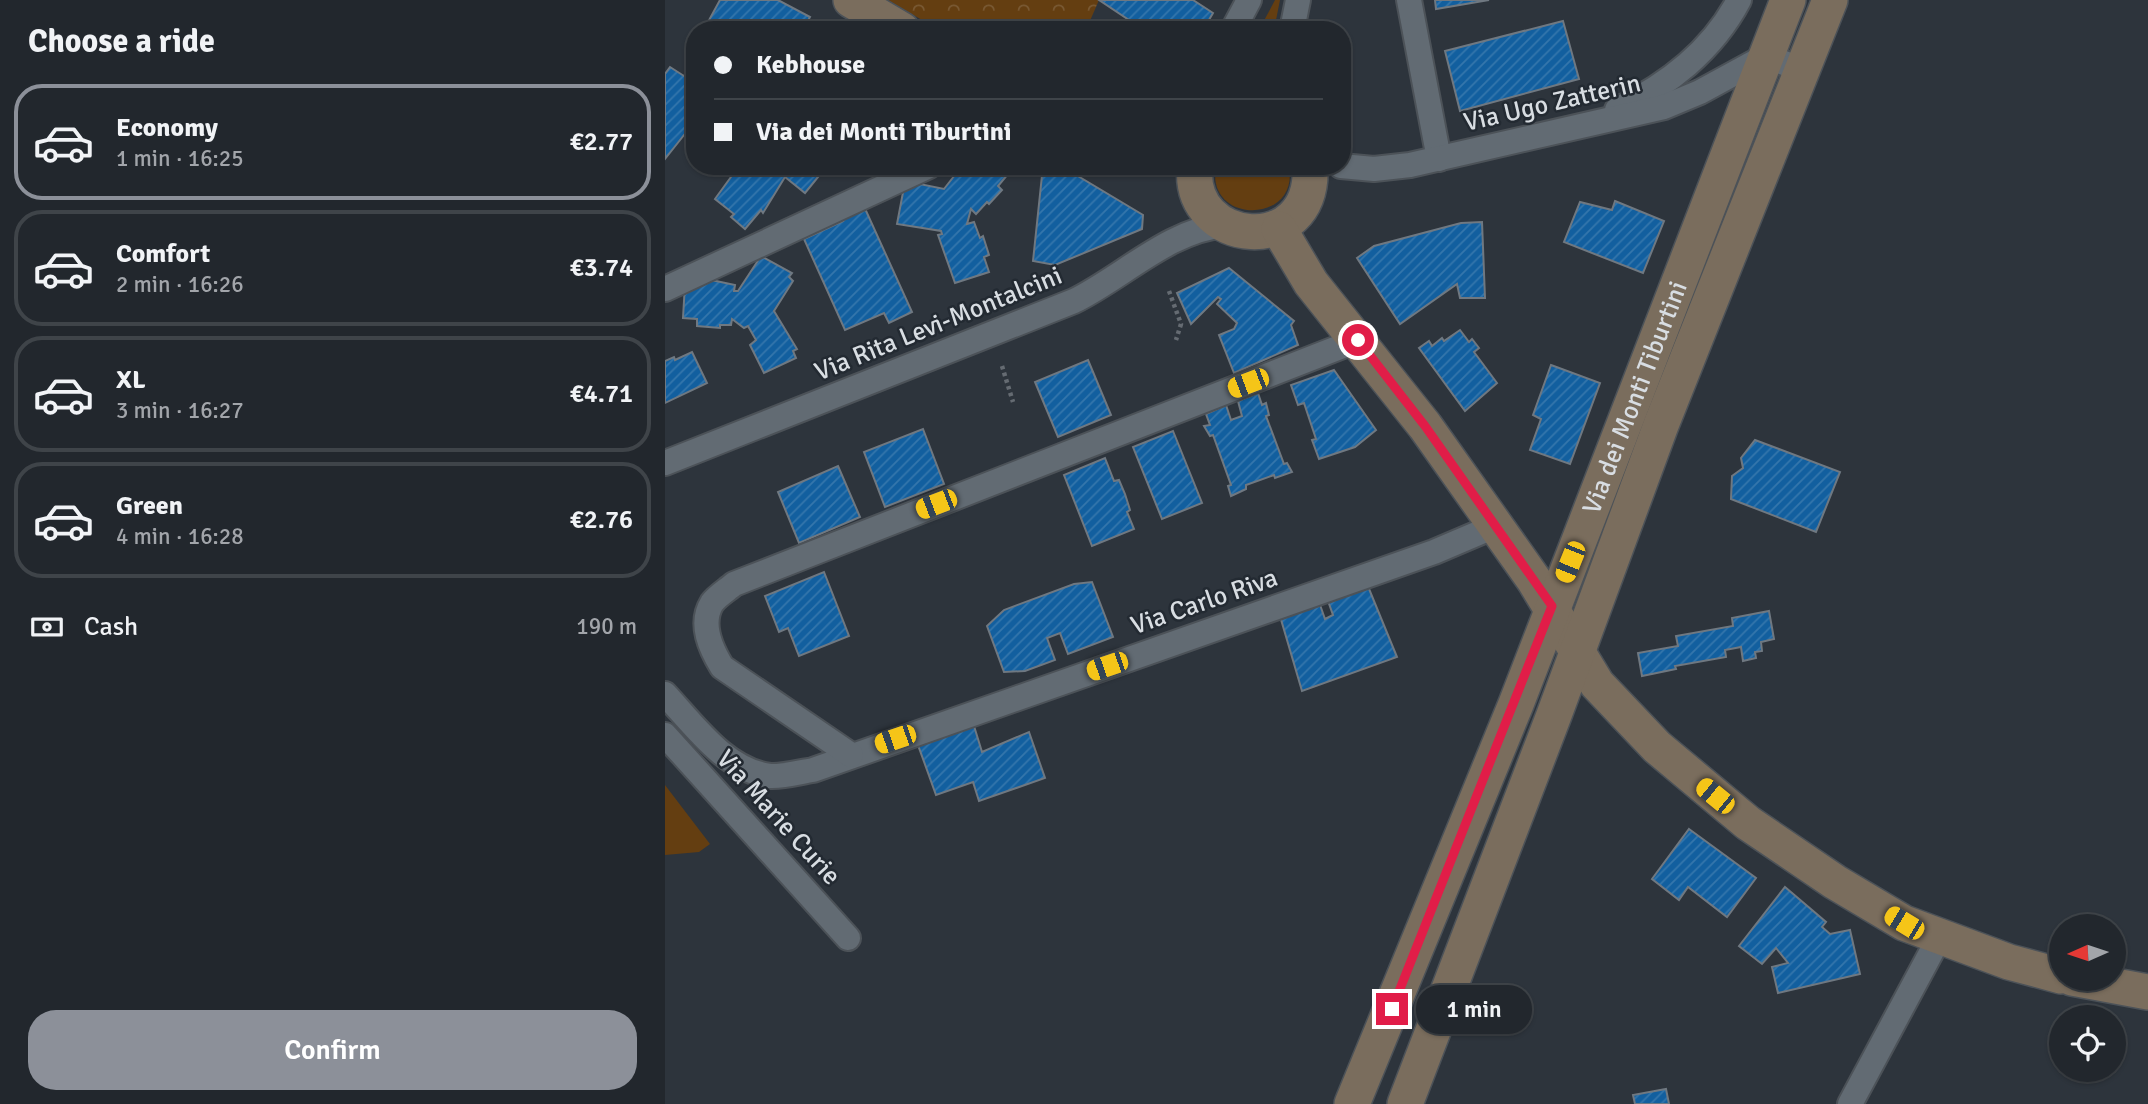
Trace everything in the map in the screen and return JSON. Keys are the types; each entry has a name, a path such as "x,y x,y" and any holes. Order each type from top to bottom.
{"main road":[{"path":"851,0 887,21"},
{"name":"Via dei Monti Tiburtini","path":"1352,1104 1516,704 1788,0"},
{"name":"Via dei Monti Tiburtini","path":"1405,1104 1661,425 1830,0"},
{"path":"1192,175 1205,206 1225,226 1243,232 1279,229 1294,217 1305,200 1309,175"},
{"path":"1279,229 1311,284 1425,426 1552,606 1597,684 1633,723 1682,769 1748,823 1868,902 1904,923 1940,938 2049,972"},
{"path":"2126,988 2148,992"}],"street":[{"path":"1238,21 1249,0"},
{"path":"1294,21 1299,0"},
{"path":"1409,0 1439,159"},
{"path":"1598,120 1681,72 1717,35 1739,0"},
{"path":"1766,56 1802,70"},
{"name":"Via Ugo Zatterin","path":"1351,167 1383,169 1439,159 1598,120 1643,112 1683,100 1766,56"},
{"path":"665,289 910,175"},
{"name":"Via Rita Levi-Montalcini","path":"665,463 1075,301 1181,237 1199,229 1225,226"},
{"path":"851,755 722,667 709,645 707,621 712,603 734,584 1358,340"},
{"name":"Via Carlo Riva","path":"665,694 714,747 743,768 772,776 813,770 1422,556 1495,526"},
{"name":"Via Marie Curie","path":"665,735 848,938"},
{"path":"1850,1104 1940,938"}],"path":[{"path":"1169,291 1181,324 1176,340"},
{"path":"1002,366 1013,402"}],"green space":[{"path":"888,0 1099,0 1090,21 924,21"},
{"path":"1275,0 1280,0 1276,21 1264,21"},
{"path":"1216,175 1289,175 1289,185 1281,199 1268,207 1252,210 1237,207 1224,199 1216,185"},
{"path":"665,785 710,844 699,852 665,855"}],"building":[{"path":"720,0 778,0 810,17 808,21 709,21"},
{"path":"1099,0 1193,0 1213,13 1208,21 1130,21"},
{"path":"1435,0 1489,0 1436,9"},
{"path":"1563,21 1579,79 1460,111 1445,51"},
{"path":"670,67 684,76 686,73 686,136 684,135 665,159 665,74"},
{"path":"732,175 820,175 805,193 785,177 763,213 761,210 745,229 731,217 734,214 715,199"},
{"path":"955,175 1007,175 998,186 1002,190 989,204 987,202 976,214 971,209 967,224 974,222 980,238 983,236 989,255 984,257 989,272 955,283 938,235 942,234 941,231 897,224 904,187 910,182 944,189"},
{"path":"1042,175 1076,175 1143,215 1142,229 1055,265 1033,261"},
{"path":"1615,201 1664,221 1643,273 1564,242 1580,202 1612,210"},
{"path":"862,202 912,312 889,323 884,313 845,330 804,239 843,221 839,213"},
{"path":"1482,222 1485,298 1460,298 1457,284 1400,324 1357,258 1374,246 1461,223"},
{"path":"761,256 792,273 789,277 793,281 774,311 797,349 793,351 796,358 764,373 750,345 756,340 748,326 744,328 732,319 731,325 720,325 720,328 697,326 697,319 683,318 685,284 694,279 716,281 735,285 734,291 738,291"},
{"path":"1229,268 1294,321 1291,325 1298,345 1234,373 1219,335 1234,329 1237,323 1217,304 1221,299 1218,297 1191,324 1177,293"},
{"path":"1460,330 1469,342 1472,339 1479,348 1474,352 1497,383 1465,411 1419,348 1429,341 1432,346 1442,338 1444,341"},
{"path":"692,352 707,383 665,403 665,361 674,357 675,360"},
{"path":"1088,360 1111,415 1058,437 1035,382"},
{"path":"1551,365 1600,383 1570,464 1530,450 1541,419 1533,415"},
{"path":"1334,370 1376,430 1355,447 1319,459 1312,440 1316,439 1304,403 1298,405 1291,385"},
{"path":"1258,393 1262,405 1266,403 1269,415 1266,416 1284,464 1287,463 1292,472 1246,485 1246,489 1231,496 1228,486 1231,485 1213,435 1210,436 1204,426 1210,425 1206,414 1226,405 1231,420 1242,416 1238,401"},
{"path":"923,429 944,484 885,507 864,452"},
{"path":"1173,431 1202,503 1162,519 1133,447"},
{"path":"1755,440 1840,472 1816,532 1731,499 1732,476 1743,468 1741,458"},
{"path":"1105,458 1114,481 1119,480 1125,494 1130,510 1127,512 1134,529 1092,546 1064,475"},
{"path":"838,466 860,517 799,543 778,492"},
{"path":"824,572 849,636 799,656 788,628 779,632 765,596"},
{"path":"1092,582 1113,637 1068,654 1060,633 1047,638 1055,660 1025,671 1004,672 987,626 1004,610 1074,584"},
{"path":"1367,584 1397,657 1302,691 1280,616 1319,602 1325,619 1333,615 1327,598"},
{"path":"1769,611 1774,639 1761,642 1762,651 1755,652 1756,658 1743,661 1741,647 1725,650 1726,657 1675,666 1676,669 1642,676 1638,653 1678,646 1676,636 1733,626 1732,618"},
{"path":"974,726 982,752 1029,732 1045,778 979,801 973,782 936,795 918,745"},
{"path":"1689,829 1756,878 1727,917 1688,887 1679,900 1652,879"},
{"path":"1785,887 1826,922 1822,927 1830,934 1850,930 1860,974 1778,993 1772,967 1788,963 1776,948 1762,964 1739,946"},
{"path":"1666,1089 1669,1104 1635,1104 1633,1095"}],"route":[{"path":"1358,340 1425,426 1552,606 1516,704 1392,1009"}]}
